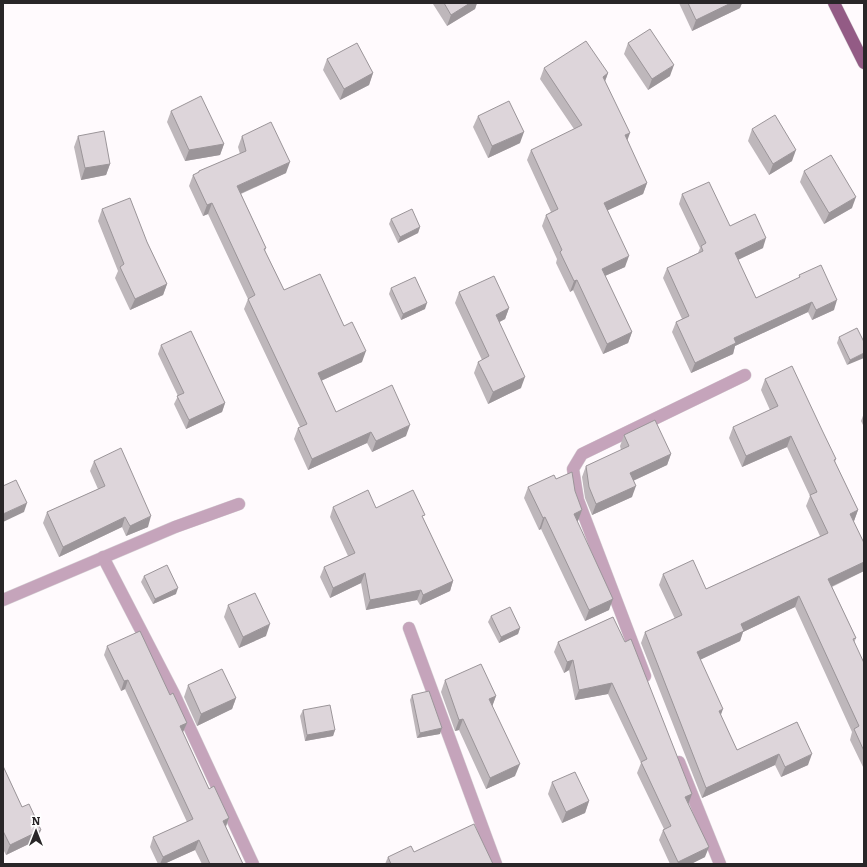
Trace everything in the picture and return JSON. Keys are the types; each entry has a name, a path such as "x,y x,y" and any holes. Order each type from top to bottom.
{"main road":[{"path":"834,3 864,63"}],"street":[{"path":"648,685 578,500 573,469 582,454 746,375"},
{"path":"3,600 175,527 239,504"},
{"path":"103,557 174,694 253,864"},
{"path":"409,628 496,864"},
{"path":"674,750 720,864"}],"building":[{"path":"444,3 470,3 451,15"},
{"path":"688,3 731,3 696,20"},
{"path":"650,29 674,65 652,79 628,43"},
{"path":"586,41 608,73 603,77 630,133 625,135 647,183 604,203 629,256 602,269 632,332 607,344 577,280 574,281 560,252 562,250 546,215 558,209 531,150 582,125 544,68"},
{"path":"357,43 373,73 344,89 327,59"},
{"path":"201,96 224,144 189,150 171,111"},
{"path":"509,101 524,132 492,146 478,116"},
{"path":"775,115 796,150 773,164 752,129"},
{"path":"271,122 290,162 237,186 266,248 264,249 284,290 320,274 344,326 352,322 366,351 318,373 336,412 392,385 410,425 376,441 371,432 312,459 298,428 307,424 248,299 255,295 212,203 207,205 193,175 246,151 242,136"},
{"path":"104,131 110,164 85,168 78,136"},
{"path":"831,155 856,197 829,213 804,171"},
{"path":"709,182 730,226 755,214 766,238 735,253 756,298 821,265 837,300 816,310 812,302 734,338 736,343 695,363 676,322 689,316 667,268 703,251 701,246 706,243 682,194"},
{"path":"130,198 147,242 167,284 135,299 120,267 124,264 102,209"},
{"path":"412,209 420,227 400,237 391,219"},
{"path":"494,276 509,308 496,315 525,377 493,392 478,362 489,356 459,292"},
{"path":"415,277 427,303 403,314 391,288"},
{"path":"857,328 864,342 864,353 850,360 839,337"},
{"path":"191,331 225,403 189,420 177,396 184,393 161,345"},
{"path":"792,366 836,459 834,460 858,510 850,514 864,543 864,562 828,579 856,638 853,639 864,663 864,751 854,729 859,726 799,596 741,624 744,631 697,652 723,709 719,711 737,750 797,722 812,754 785,767 779,754 706,788 645,632 682,615 663,574 693,560 706,589 828,533 810,495 817,492 791,436 746,456 733,427 778,406 765,379"},
{"path":"655,420 671,454 630,473 636,486 596,504 589,487 586,466 629,446 624,435"},
{"path":"121,448 151,516 130,526 125,517 63,547 47,512 105,486 94,461"},
{"path":"572,472 575,491 582,510 574,514 613,599 589,610 545,517 543,518 528,487 554,475 556,479"},
{"path":"16,480 27,503 3,514 3,486"},
{"path":"368,490 376,508 413,490 425,515 422,516 453,581 423,595 421,590 370,600 365,573 333,588 324,567 355,553 333,507"},
{"path":"167,565 178,588 155,599 144,576"},
{"path":"255,593 270,624 243,637 228,605"},
{"path":"510,607 520,628 501,637 491,616"},
{"path":"613,617 625,642 631,639 692,794 685,797 709,847 678,862 663,830 671,826 641,762 647,759 612,683 579,690 573,660 567,662 558,642"},
{"path":"140,631 170,695 173,693 187,723 180,726 209,789 214,786 229,818 223,821 243,864 210,864 199,840 163,857 153,837 193,819 128,680 124,681 107,646"},
{"path":"481,664 496,696 489,699 520,764 490,778 463,719 459,720 445,680"},
{"path":"222,669 236,698 201,714 188,685"},
{"path":"429,691 442,728 420,733 412,695"},
{"path":"330,705 335,730 307,735 303,710"},
{"path":"3,766 22,807 29,804 41,830 10,845 3,831"},
{"path":"575,772 589,801 566,812 552,782"},
{"path":"474,824 493,864 391,864 388,857 411,846 414,852"}]}
